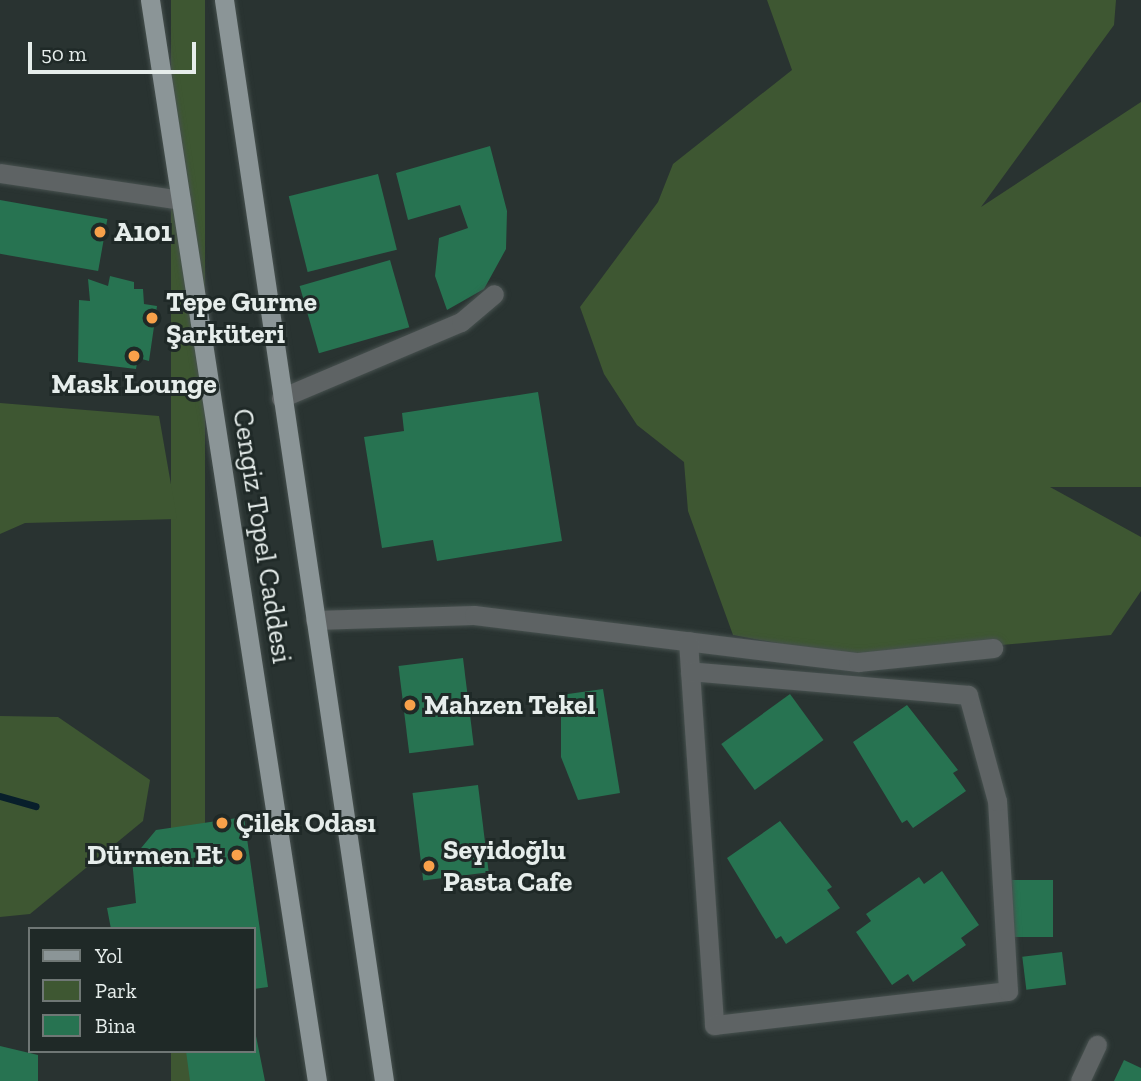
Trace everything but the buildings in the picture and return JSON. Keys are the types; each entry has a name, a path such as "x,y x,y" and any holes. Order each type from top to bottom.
{"main road":[{"name":"Cengiz Topel Caddesi","path":"150,0 317,1081"},
{"name":"Cengiz Topel Caddesi","path":"224,0 384,1081"}],"street":[{"path":"0,173 181,200"},
{"path":"281,398 461,322 494,294"},
{"path":"315,620 474,615 858,662 993,648"},
{"path":"688,640 690,671 714,1025 1008,992 997,802 968,695 690,671"},
{"path":"1080,1081 1097,1045"}],"green space":[{"path":"171,0 205,0 205,927 171,927"},
{"path":"767,0 1116,0 1114,25 981,207 1141,102 1141,487 1050,487 1141,537 1141,591 1111,635 859,658 733,635 688,511 684,462 637,425 604,374 580,307 658,202 673,164 792,70"},
{"path":"0,403 159,416 177,519 25,523 0,534"},
{"path":"0,716 58,717 150,780 143,821 30,914 0,917"},
{"path":"171,1053 205,1053 205,1081 171,1081"}],"waterway":[{"path":"0,796 36,806"}],"place":[{"name":"A101","path":"100,232"},
{"name":"Tepe Gurme Şarküteri","path":"152,318"},
{"name":"Mask Lounge","path":"134,356"},
{"name":"Mahzen Tekel","path":"410,705"},
{"name":"Çilek Odası","path":"222,823"},
{"name":"Dürmen Et","path":"237,855"},
{"name":"Seyidoğlu Pasta Cafe","path":"429,866"}]}
